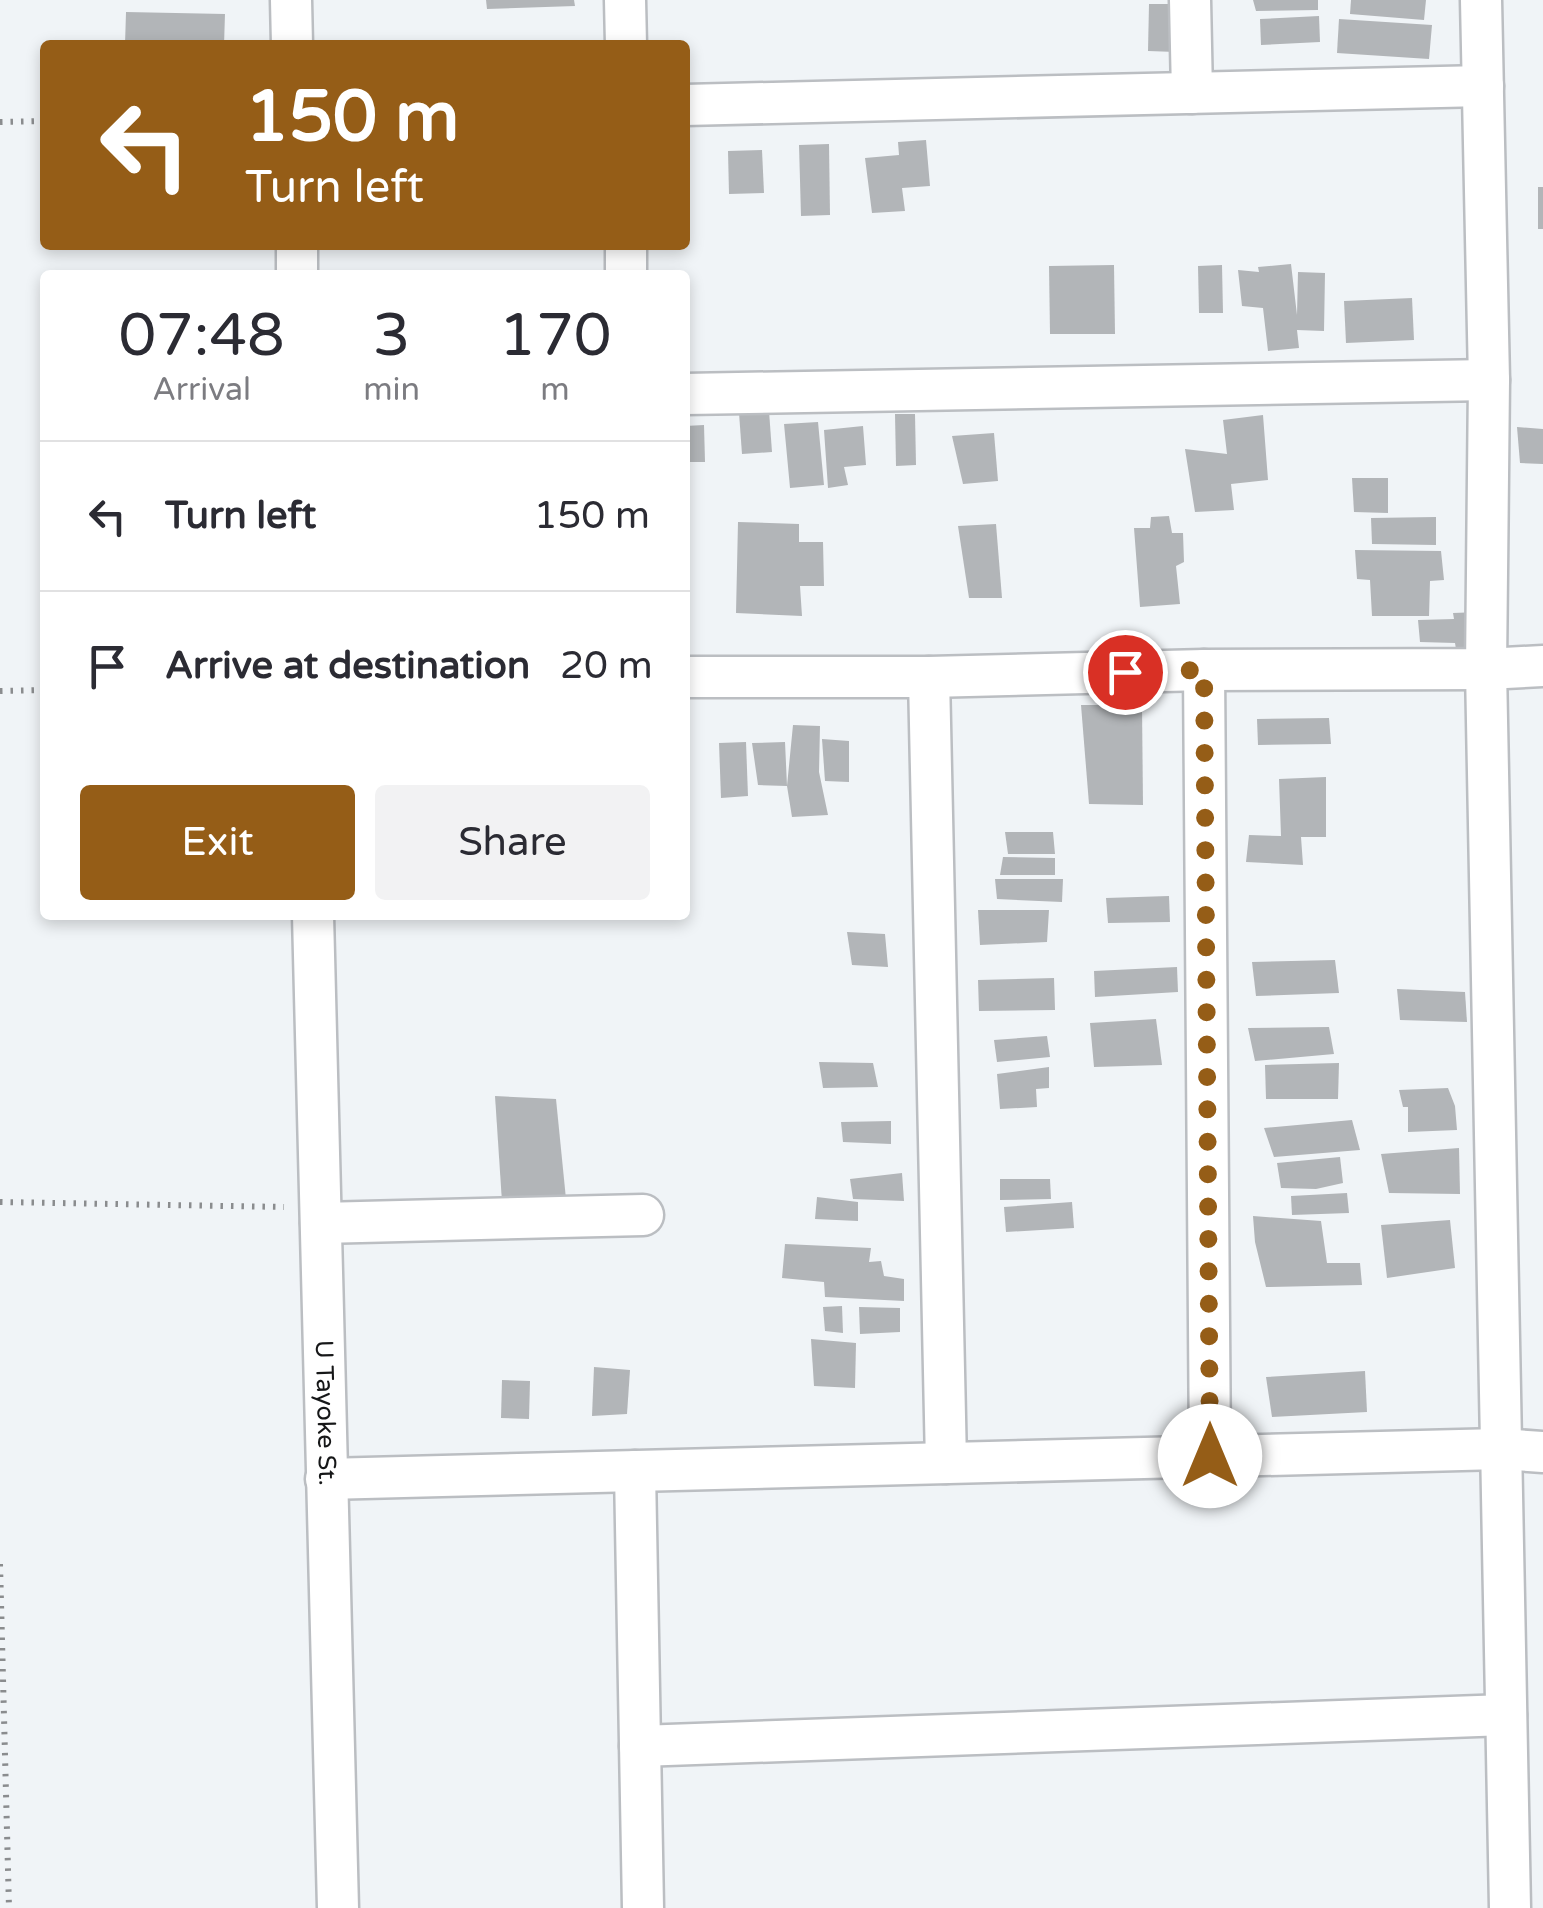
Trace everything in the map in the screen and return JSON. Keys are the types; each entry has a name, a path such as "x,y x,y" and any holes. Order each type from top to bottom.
{"street":[{"path":"291,0 292,40"},
{"path":"626,0 626,40"},
{"path":"1190,0 1192,92"},
{"path":"1481,0 1488,380 1486,669 1510,1908"},
{"path":"690,106 1483,86"},
{"path":"690,394 1488,380"},
{"path":"690,678 1543,666"},
{"path":"1204,670 1210,1456"},
{"path":"929,677 946,1463"},
{"name":"U Tayoke St.","path":"313,920 338,1908"},
{"path":"320,1215 643,1215"},
{"path":"326,1479 1500,1449 1543,1452"},
{"path":"635,1471 642,1908"},
{"path":"640,1746 1506,1715"}],"path":[{"path":"0,122 40,120"},
{"path":"0,691 40,690"},
{"path":"0,1202 320,1215"},
{"path":"0,1564 9,1908"}],"building":[{"path":"486,0 574,0 575,6 487,9"},
{"path":"1253,0 1318,0 1318,10 1256,11"},
{"path":"1351,0 1426,0 1424,20 1350,14"},
{"path":"1149,4 1177,4 1176,52 1148,51"},
{"path":"126,12 225,14 224,40 125,40"},
{"path":"1319,16 1320,42 1261,45 1260,19"},
{"path":"1339,19 1432,25 1429,59 1337,53"},
{"path":"926,140 930,186 902,188 905,211 872,213 865,158 899,155 898,142"},
{"path":"829,144 830,215 801,216 799,145"},
{"path":"762,150 764,193 729,194 728,151"},
{"path":"1538,187 1543,187 1543,229 1538,229"},
{"path":"1291,264 1297,315 1298,272 1325,273 1324,331 1297,330 1299,348 1268,351 1263,308 1242,306 1238,270 1259,272 1258,267"},
{"path":"1114,265 1115,334 1050,334 1049,266"},
{"path":"1222,265 1223,313 1199,313 1198,266"},
{"path":"1412,298 1414,340 1346,343 1344,301"},
{"path":"769,411 772,452 742,454 739,413"},
{"path":"895,414 915,414 916,465 896,466"},
{"path":"1263,415 1268,480 1231,484 1234,510 1195,512 1185,449 1227,454 1223,420"},
{"path":"818,422 824,485 790,488 784,424"},
{"path":"704,425 705,462 690,462 690,426"},
{"path":"863,426 866,465 844,467 848,485 828,488 824,430"},
{"path":"1517,427 1543,429 1543,464 1520,463"},
{"path":"994,433 998,481 963,484 952,436"},
{"path":"1352,478 1388,478 1388,513 1354,512"},
{"path":"1169,516 1172,533 1183,533 1184,562 1176,566 1180,604 1140,607 1134,528 1150,528 1151,517"},
{"path":"1436,517 1436,545 1372,544 1371,518"},
{"path":"738,522 799,524 799,542 823,542 824,586 800,586 802,616 736,613"},
{"path":"996,524 1002,598 969,598 958,526"},
{"path":"1355,550 1441,551 1444,580 1430,581 1429,616 1372,616 1370,580 1357,579"},
{"path":"1479,612 1481,649 1420,642 1418,620 1454,619 1453,613"},
{"path":"1081,705 1142,705 1143,805 1089,804"},
{"path":"1329,718 1331,744 1258,745 1257,719"},
{"path":"793,725 820,726 819,772 828,815 792,817 787,786"},
{"path":"822,739 849,741 849,782 825,781"},
{"path":"746,742 748,796 721,798 719,743"},
{"path":"785,742 787,786 758,785 752,743"},
{"path":"1326,777 1326,837 1301,837 1303,865 1246,862 1249,835 1281,836 1279,779"},
{"path":"1005,832 1053,832 1055,854 1008,854"},
{"path":"1003,857 1055,858 1055,875 1000,875"},
{"path":"995,879 1063,879 1062,902 997,899"},
{"path":"1169,896 1170,922 1108,923 1106,898"},
{"path":"978,910 1049,910 1047,942 980,945"},
{"path":"847,932 885,934 888,967 852,965"},
{"path":"1335,960 1339,993 1256,996 1252,962"},
{"path":"1177,967 1178,992 1095,997 1094,971"},
{"path":"1054,978 1055,1010 979,1011 978,980"},
{"path":"1397,989 1465,992 1467,1022 1400,1020"},
{"path":"1156,1019 1162,1065 1094,1067 1090,1023"},
{"path":"1329,1027 1334,1054 1255,1061 1248,1028"},
{"path":"1047,1036 1050,1057 997,1062 994,1040"},
{"path":"819,1062 873,1063 878,1087 823,1088"},
{"path":"1339,1063 1338,1099 1266,1099 1265,1065"},
{"path":"1049,1067 1049,1088 1036,1089 1037,1107 1000,1109 997,1074"},
{"path":"1448,1088 1455,1106 1457,1130 1408,1132 1408,1107 1403,1107 1399,1090"},
{"path":"495,1096 556,1099 566,1199 502,1202"},
{"path":"1352,1120 1360,1150 1274,1157 1264,1128"},
{"path":"891,1121 891,1144 843,1142 841,1122"},
{"path":"1459,1148 1460,1194 1389,1193 1381,1154"},
{"path":"1340,1157 1343,1183 1316,1189 1281,1188 1277,1163"},
{"path":"902,1173 904,1201 853,1199 850,1179"},
{"path":"1000,1179 1050,1179 1051,1199 1000,1200"},
{"path":"1347,1193 1349,1213 1292,1215 1291,1196"},
{"path":"817,1197 858,1202 858,1221 815,1219"},
{"path":"1072,1202 1074,1228 1006,1232 1004,1207"},
{"path":"1253,1216 1321,1221 1327,1263 1360,1263 1362,1285 1266,1287"},
{"path":"1450,1220 1455,1268 1387,1278 1381,1225"},
{"path":"785,1244 871,1248 869,1262 881,1261 884,1276 904,1279 904,1301 825,1297 824,1282 782,1278"},
{"path":"842,1306 843,1333 825,1331 823,1307"},
{"path":"859,1307 900,1308 900,1332 860,1334"},
{"path":"811,1339 856,1343 855,1388 814,1386"},
{"path":"594,1367 630,1370 627,1414 592,1416"},
{"path":"1365,1371 1367,1412 1272,1417 1266,1377"},
{"path":"502,1380 530,1381 529,1419 501,1418"}],"route":[{"path":"1125,672 1204,670 1210,1456"}]}
